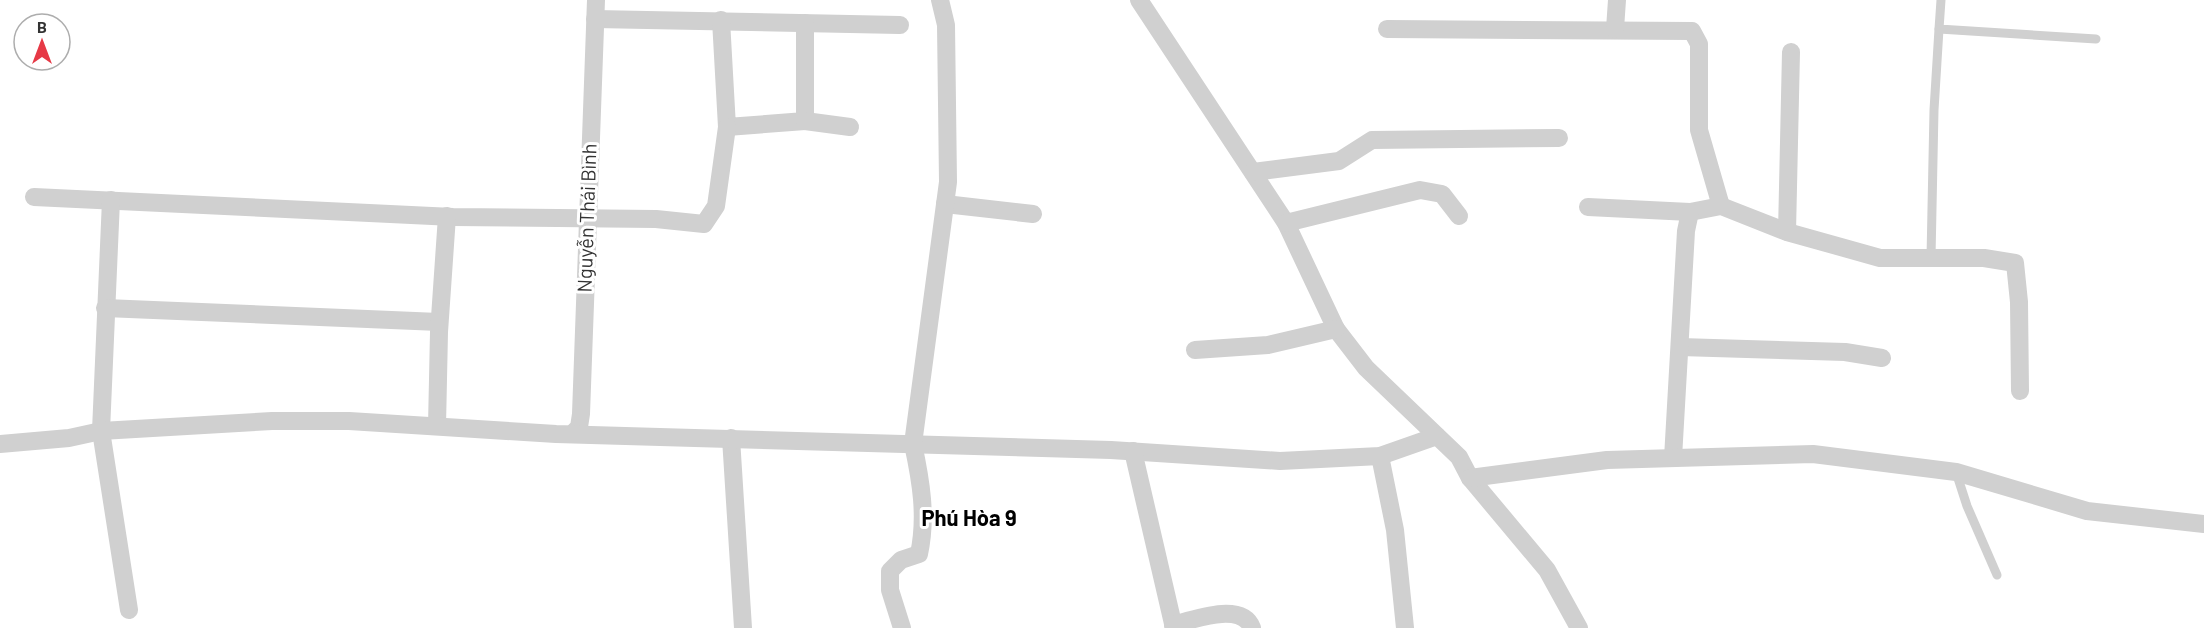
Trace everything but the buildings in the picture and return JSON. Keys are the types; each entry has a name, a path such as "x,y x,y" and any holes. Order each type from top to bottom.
{"street":[{"name":"Nguyễn Thái Bình","path":"573,432 579,427 581,414 596,0"},
{"path":"902,628 890,590 890,571 901,560 919,554 922,538 922,487 914,444 948,182 946,25 940,0"},
{"path":"1139,0 1286,223 1336,329 1366,368 1459,457 1470,478 1546,570 1579,628"},
{"path":"1615,29 1617,0"},
{"path":"595,19 900,25"},
{"path":"34,197 447,216 656,219 704,224 716,206 727,127 720,20"},
{"path":"805,22 805,121"},
{"path":"1387,29 1692,31 1699,44 1699,130 1721,206"},
{"path":"1787,232 1791,52"},
{"path":"727,127 805,121 850,127"},
{"path":"1253,171 1339,161 1372,140 1559,138"},
{"path":"1286,223 1420,190 1442,194 1459,216"},
{"path":"111,200 102,431 129,610"},
{"path":"945,204 1033,214"},
{"path":"1588,207 1690,212 1721,206 1787,232 1880,258 1984,258 2014,263 2019,302 2020,391"},
{"path":"1673,458 1686,231 1690,212"},
{"path":"437,426 439,322 447,216"},
{"path":"105,308 439,322"},
{"path":"1195,350 1268,345 1336,329"},
{"path":"1680,347 1845,352 1882,358"},
{"path":"0,444 69,438 102,431 272,421 349,421 556,434 573,432 1133,451 1280,461 1380,456 1437,436"},
{"path":"731,438 743,628"},
{"path":"1133,451 1173,627 1212,615 1237,614 1250,623 1252,628"},
{"path":"1470,478 1607,460 1813,454 1956,472 2087,511 2204,522"},
{"path":"1380,456 1395,530 1405,628"}],"lane":[{"path":"1931,258 1934,110 1941,0"},
{"path":"1939,30 2096,39"},
{"path":"1956,472 1967,507 1997,575"}],"district":[{"name":"Phú Hòa 9","path":"969,518"}]}
